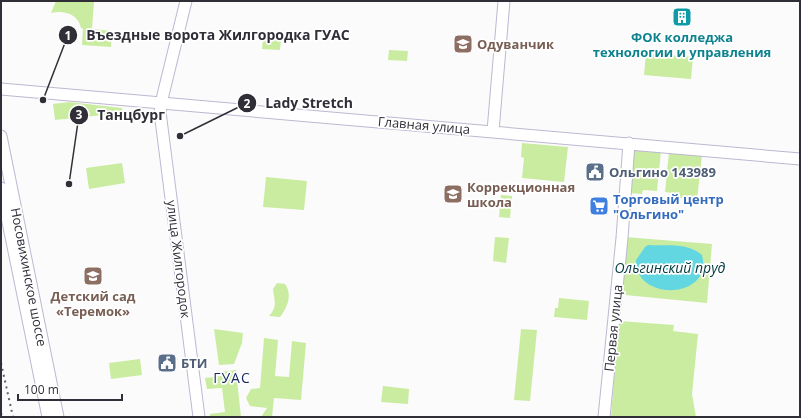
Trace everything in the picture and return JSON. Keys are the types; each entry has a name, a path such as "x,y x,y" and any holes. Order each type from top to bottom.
{"street":[{"name":"улица Жилгородок","path":"186,1 161,102 161,123 199,417"},
{"path":"493,131 504,1"},
{"name":"Главная улица","path":"1,89 800,159"},
{"name":"Носовихинское шоссе","path":"1,136 58,417"},
{"name":"Первая улица","path":"604,417 622,238 629,143"},
{"name":"Носовихинское шоссе","path":"1,188 48,417"}],"green space":[{"path":"56,1 94,2 92,29 112,31 111,47 82,45 83,29 81,28 77,19 70,14 61,12 51,13"},
{"path":"263,39 281,40 280,50 262,49"},
{"path":"389,50 408,51 407,61 388,60"},
{"path":"646,53 693,57 691,79 644,75"},
{"path":"69,102 122,108 123,113 55,120 53,104"},
{"path":"522,143 568,147 564,182 522,178 524,158 521,157"},
{"path":"634,149 661,151 657,191 643,190 642,194 629,193"},
{"path":"669,152 702,155 697,200 680,198 680,194 665,192"},
{"path":"122,163 125,183 89,189 86,168"},
{"path":"266,177 307,181 304,210 263,207"},
{"path":"501,195 512,196 510,218 499,217"},
{"path":"495,237 509,238 506,263 493,261"},
{"path":"625,237 712,244 707,303 625,295 622,285"},
{"path":"277,283 285,284 289,293 287,306 280,317 269,316 274,309 275,300 273,289"},
{"path":"559,298 589,301 587,320 554,317 555,308 558,308"},
{"path":"619,321 674,325 673,331 698,334 692,394 696,417 611,417"},
{"path":"214,329 243,333 242,343 234,364 219,365"},
{"path":"521,329 537,330 530,401 514,400"},
{"path":"264,338 278,340 275,376 289,377 292,341 306,343 301,400 274,398 272,417 261,417 267,408 250,406 246,398 251,389 260,388"},
{"path":"140,359 142,375 111,379 109,363"},
{"path":"236,370 241,417 210,417 210,414 225,412 222,388 207,389 205,378 221,376 221,372"},
{"path":"383,386 409,389 408,404 381,402"}],"water":[{"name":"Ольгинский пруд","path":"648,245 683,246 690,248 702,255 703,270 696,281 686,287 673,290 659,289 647,283 639,274 636,260"}],"railway":[{"path":"1,363 13,417"},
{"path":"1,413 2,417"}],"place":[{"name":"ФОК колледжа технологии и управления","path":"682,17"},
{"name":"Одуванчик","path":"463,44"},
{"name":"Въездные ворота Жилгородка ГУАС","path":"43,100"},
{"name":"Lady Stretch","path":"180,136"},
{"name":"Ольгино 143989","path":"595,172"},
{"name":"Танцбург","path":"69,184"},
{"name":"Коррекционная школа","path":"453,194"},
{"name":"Торговый центр \"Ольгино\"","path":"599,206"},
{"name":"Детский сад «Теремок»","path":"93,276"},
{"name":"БТИ","path":"167,363"}],"district":[{"name":"ГУАС","path":"232,378"}]}
